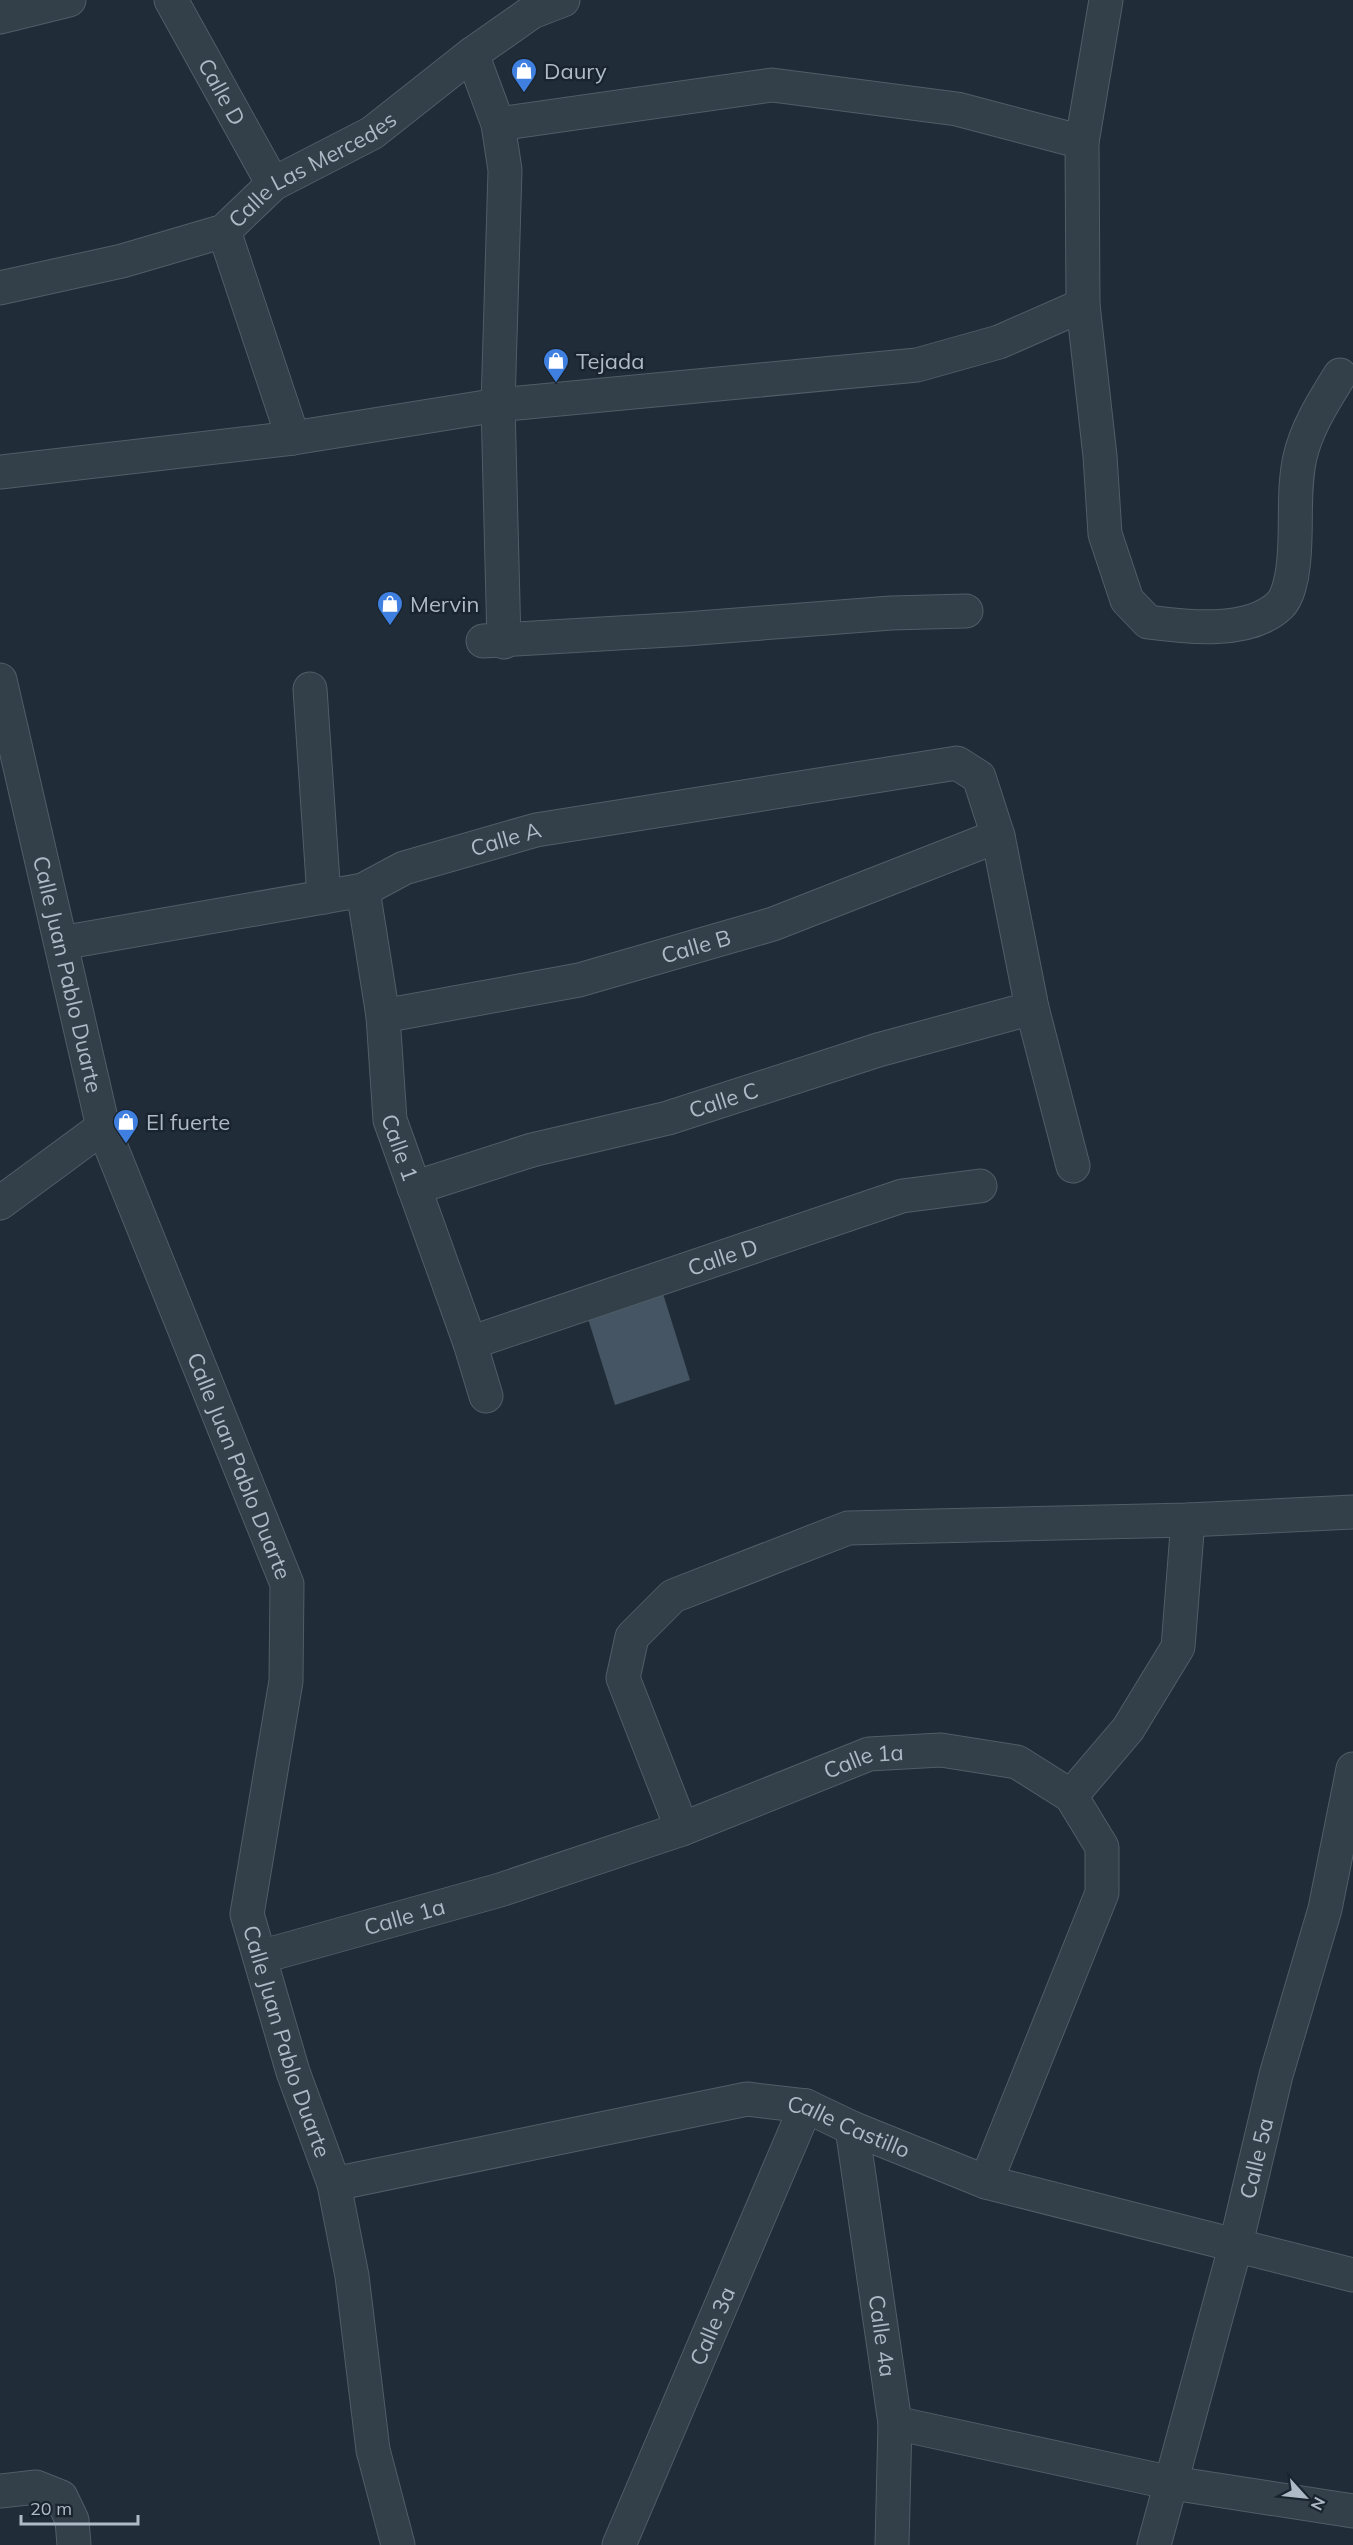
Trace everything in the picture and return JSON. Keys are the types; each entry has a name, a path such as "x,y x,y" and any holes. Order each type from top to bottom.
{"street":[{"path":"0,17 69,0"},
{"name":"Calle D","path":"171,0 273,184"},
{"name":"Calle Las Mercedes","path":"0,288 122,261 224,231 273,184 372,133 472,54 532,12 563,0"},
{"path":"1106,0 1082,142 1083,305 1100,456 1105,534 1127,600 1148,622 1203,627 1232,624 1258,620 1281,604 1293,567 1296,485 1300,458 1306,438 1322,404 1340,375"},
{"path":"472,54 498,124 505,170 493,641 891,613 966,611"},
{"path":"498,124 772,85 957,109 1082,142"},
{"path":"224,231 293,438"},
{"path":"0,472 293,438 498,405 917,365 999,342 1083,305"},
{"name":"Calle Juan Pablo Duarte","path":"0,680 103,1127 287,1584 285,1681 247,1914 293,2072 334,2184 352,2276 373,2450 398,2545"},
{"path":"310,689 324,897"},
{"name":"Calle A","path":"61,943 363,890 405,868 537,830 957,763 979,777 998,836"},
{"path":"998,836 1032,1008 1073,1166"},
{"name":"Calle B","path":"383,1016 579,980 762,927 998,836"},
{"name":"Calle 1","path":"363,890 383,1016 390,1120 470,1343 486,1396"},
{"name":"Calle C","path":"414,1188 532,1150 668,1118 878,1050 1032,1008"},
{"path":"0,1203 103,1127"},
{"name":"Calle D","path":"470,1343 902,1196 980,1186"},
{"path":"682,1828 623,1678 632,1637 673,1596 848,1528 1188,1520 1353,1512"},
{"path":"1071,1796 1128,1729 1178,1647 1188,1520"},
{"name":"Calle 1a","path":"260,1957 500,1890 682,1828 869,1754 941,1750 1017,1762 1071,1796 1102,1847 1102,1893 986,2182"},
{"name":"Calle 5a","path":"1154,2545 1236,2244 1276,2074 1339,1911 1353,1769"},
{"name":"Calle Castillo","path":"334,2184 747,2099 806,2106 852,2128 986,2182 1353,2275"},
{"name":"Calle 3a","path":"619,2545 806,2106"},
{"name":"Calle 4a","path":"852,2128 895,2423 892,2545"},
{"path":"895,2423 1172,2482 1353,2511"},
{"path":"0,2491 36,2487 62,2497 72,2520 74,2545"}],"building":[{"path":"660,1284 690,1380 615,1405 585,1309"}],"place":[{"name":"Daury","path":"524,94"},
{"name":"Tejada","path":"556,384"},
{"name":"Mervin","path":"390,627"},
{"name":"El fuerte","path":"126,1145"}]}
